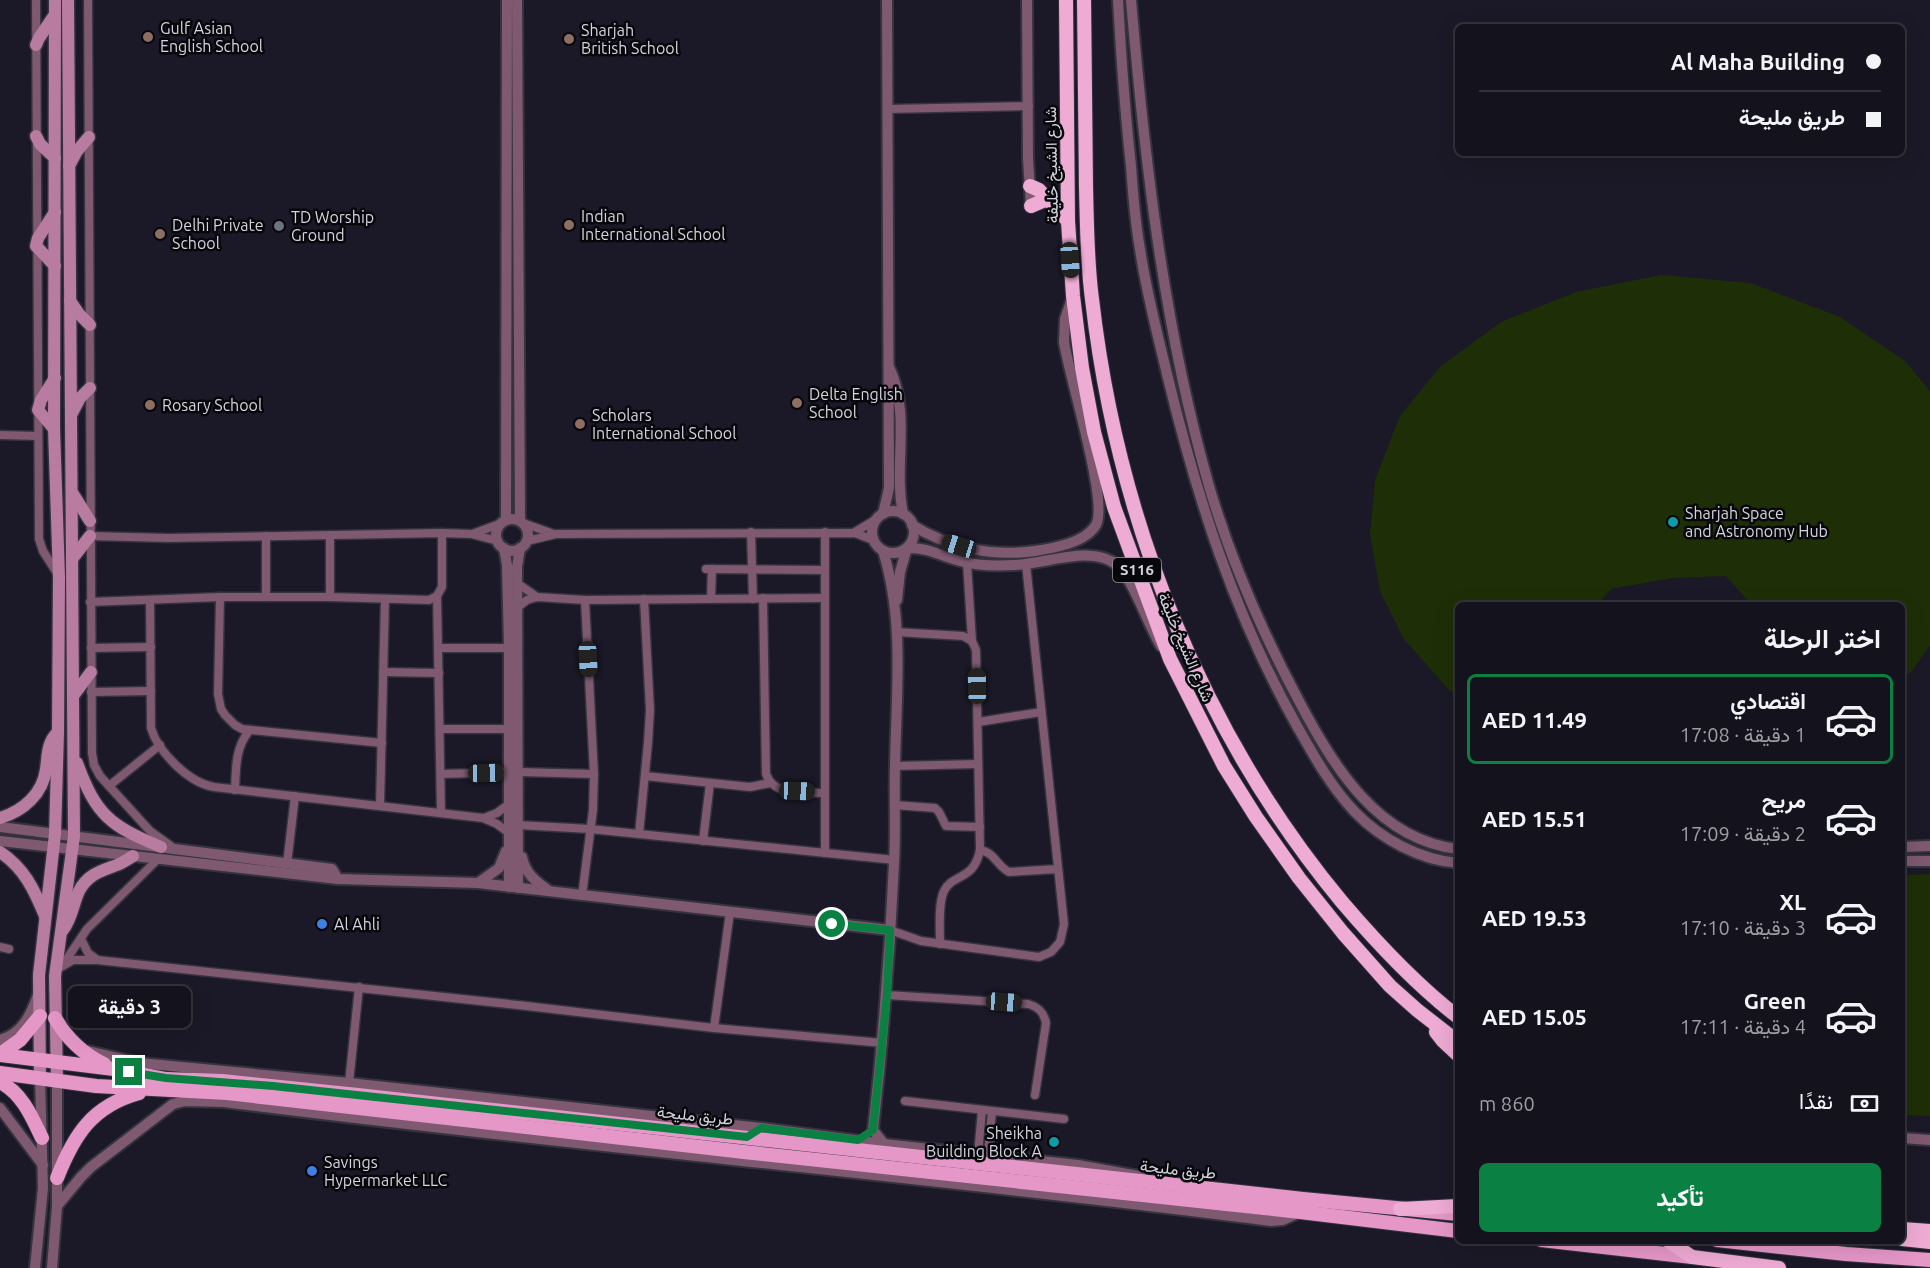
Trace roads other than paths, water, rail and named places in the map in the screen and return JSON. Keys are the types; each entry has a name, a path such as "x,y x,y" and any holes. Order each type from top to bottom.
{"highway":[{"name":"شارع الشيخ خليفة","path":"1066,0 1068,221 1073,296 1082,368 1101,459 1114,507 1170,658 1220,758 1279,850 1321,906 1378,973 1403,999 1455,1040"},
{"name":"شارع الشيخ خليفة","path":"1084,0 1088,259 1097,336 1121,460 1162,590 1221,722 1256,782 1294,839 1373,937 1425,990 1455,1015"},
{"path":"1030,186 1047,198 1068,221"},
{"path":"1031,206 1047,198"},
{"path":"1431,1022 1443,1041 1455,1052"},
{"path":"1400,1209 1455,1206"},
{"path":"1905,1229 1930,1231"},
{"path":"1905,1239 1930,1242"},
{"path":"1673,1244 1692,1257 1779,1268"}],"main road":[{"path":"0,1066 40,1069 40,960 55,834 59,577 54,429 55,0"},
{"path":"68,0 74,836 60,933 55,1018 57,1072 92,1074 114,1069"},
{"path":"36,45 55,15"},
{"path":"36,136 40,144 55,158"},
{"path":"69,167 77,151 89,137"},
{"path":"55,211 38,238 36,246 55,266"},
{"path":"70,301 90,325"},
{"path":"54,429 38,410 40,400 55,378"},
{"path":"70,416 90,388"},
{"path":"71,489 80,508 90,521"},
{"path":"72,560 90,536"},
{"path":"72,697 91,672"},
{"path":"0,818 17,811 36,794 46,771 49,744 58,732"},
{"path":"73,752 87,789 103,814 121,829 159,853"},
{"path":"0,852 24,873 45,917"},
{"path":"60,933 70,918 77,896 86,881 100,870 116,866 133,856"},
{"path":"0,1054 20,1040 39,1016"},
{"path":"55,1018 76,1045 92,1058 114,1069"},
{"name":"طريق مليحة","path":"0,1054 40,1069 151,1090 227,1093 355,1113 892,1173 1300,1212 1455,1231"},
{"name":"طريق مليحة","path":"0,1073 40,1069 57,1072"},
{"name":"طريق مليحة","path":"114,1069 166,1078 251,1084 1455,1215"},
{"path":"0,1082 19,1098 30,1113 42,1138"},
{"path":"57,1178 77,1135 87,1123 99,1112 116,1102 151,1090"},
{"path":"633,1114 649,1127"},
{"path":"747,1137 761,1128"},
{"path":"1577,1244 1692,1257"},
{"path":"1754,1244 1930,1260"}],"street":[{"path":"36,0 39,540 59,577"},
{"path":"88,0 92,759 97,771 109,786 155,836 177,849"},
{"path":"507,0 504,522 497,531 507,565 509,729 514,772 509,804 515,831 521,842 522,861 526,871 539,885 551,892"},
{"path":"513,887 517,560 527,529 522,522 518,0"},
{"path":"873,540 872,530 889,488 887,0"},
{"path":"1027,0 1031,206"},
{"path":"1118,0 1132,183 1143,266 1176,413 1197,492 1236,599 1278,691 1328,778 1355,812 1390,839 1429,857 1455,862"},
{"path":"1131,0 1143,133 1155,227 1176,347 1210,487 1244,582 1281,667 1322,742 1351,786 1365,802 1396,826 1416,837 1455,848"},
{"path":"888,109 1029,106"},
{"path":"1132,183 1138,198 1143,224 1149,229 1155,227"},
{"path":"887,363 895,381 900,406 902,447 900,489 903,514 912,525 946,543 999,553 1027,552 1054,547 1083,537 1094,527 1100,513 1096,485 1064,342 1065,319 1073,296"},
{"path":"0,435 38,436"},
{"path":"855,532 893,511 903,514"},
{"path":"471,534 515,519 555,534"},
{"path":"895,616 900,572 907,548 912,540 912,525"},
{"path":"751,532 753,598"},
{"path":"825,532 825,853"},
{"path":"90,536 168,538 442,533 471,534 515,550 524,544 555,534 855,532 873,540 883,551 896,632 894,860 887,995 873,1130 884,1144"},
{"path":"441,813 437,596 442,587 442,533"},
{"path":"330,535 330,597"},
{"path":"266,536 266,597"},
{"path":"883,551 892,553 907,548 929,550 967,563 1002,566 1088,554 1110,560 1126,576 1148,623 1170,658"},
{"path":"940,944 942,894 948,886 974,868 980,850 976,650 972,641 967,563"},
{"path":"0,827 74,836 159,853 338,879 513,887 890,930 913,939 1033,957 1051,952 1060,942 1064,930 1026,564"},
{"path":"711,598 709,569 824,570"},
{"path":"517,583 537,597"},
{"path":"90,602 220,597 385,598 423,601 437,596"},
{"path":"220,597 219,702 230,721 249,731 382,743"},
{"path":"518,607 527,600 537,597 585,600 825,598"},
{"path":"380,806 385,598"},
{"path":"763,598 765,770 770,783 782,790 825,793"},
{"path":"639,834 650,694 644,599"},
{"path":"150,600 151,728 159,745 192,780 206,786 483,818 515,831 591,829 894,860"},
{"path":"582,896 591,829 594,774 585,600"},
{"path":"896,632 958,635 972,641"},
{"path":"91,648 151,647"},
{"path":"438,648 509,648"},
{"path":"383,672 439,673"},
{"path":"91,692 151,691"},
{"path":"978,722 1041,712"},
{"path":"440,729 509,729"},
{"path":"235,790 238,752 249,731"},
{"path":"109,786 159,745"},
{"path":"894,766 978,764"},
{"path":"441,774 514,772 594,774"},
{"path":"645,776 756,787 770,783"},
{"path":"703,841 710,783"},
{"path":"287,864 295,796"},
{"path":"483,818 497,813 509,804"},
{"path":"894,805 935,808 946,826 980,827"},
{"path":"478,884 502,864 515,831"},
{"path":"0,842 133,856 177,849 332,870 338,879"},
{"path":"1905,847 1930,846"},
{"path":"980,850 990,853 1003,869 1009,872 1058,869"},
{"path":"58,971 91,925 159,853"},
{"path":"1905,861 1930,861"},
{"path":"714,1028 730,912"},
{"path":"81,939 88,953 97,960"},
{"path":"58,971 73,960 97,960 359,987 714,1028 883,1043"},
{"path":"349,1083 359,987"},
{"path":"0,1040 14,1034 22,1027 28,1019 39,992"},
{"path":"887,995 1028,1004 1038,1008 1046,1023 1035,1095"},
{"path":"76,1045 97,1054 140,1063 349,1083 1078,1165 1132,1173 1155,1183"},
{"path":"35,1268 42,1206 40,1069"},
{"path":"52,1268 57,1206 57,1072"},
{"path":"905,1101 1064,1119"},
{"path":"57,1206 91,1167 166,1108 178,1102 224,1102 355,1113"},
{"path":"0,1108 43,1166"},
{"path":"982,1110 983,1155"},
{"path":"983,1155 992,1111"},
{"path":"858,1140 873,1130"},
{"path":"1905,1138 1930,1140"}],"place":[{"name":"Gulf Asian English School","path":"148,37"},
{"name":"Sharjah British School","path":"569,39"},
{"name":"Indian International School","path":"569,225"},
{"name":"TD Worship Ground","path":"279,226"},
{"name":"Delhi Private School","path":"160,234"},
{"name":"Delta English School","path":"797,403"},
{"name":"Rosary School","path":"150,405"},
{"name":"Scholars International School","path":"580,424"},
{"name":"Sharjah Space and Astronomy Hub","path":"1673,522"},
{"name":"Al Ahli","path":"322,924"},
{"name":"Sheikha Building Block A","path":"1054,1142"},
{"name":"Savings Hypermarket LLC","path":"312,1171"}]}
